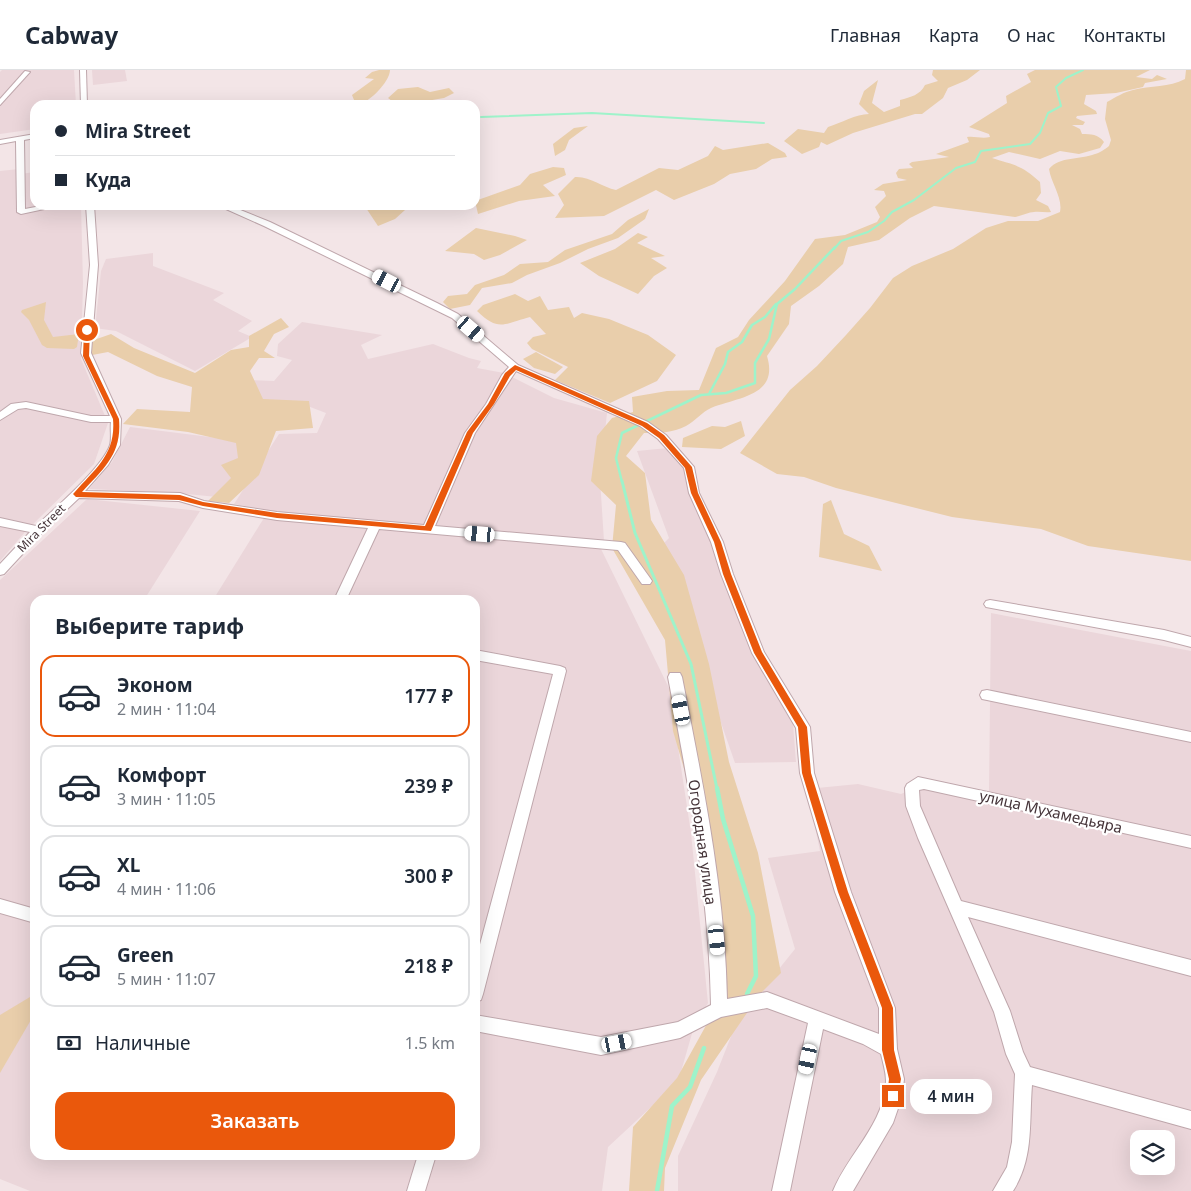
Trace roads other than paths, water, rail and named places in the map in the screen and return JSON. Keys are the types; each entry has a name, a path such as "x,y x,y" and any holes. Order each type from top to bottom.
{"street":[{"path":"82,70 84,100"},
{"path":"0,103 27,72"},
{"path":"0,142 30,137"},
{"path":"20,139 21,212 32,210"},
{"name":"Mira Street","path":"0,571 38,530 76,494 104,463 115,445 116,419 86,353 94,264 90,210"},
{"path":"233,210 268,224 372,273 455,316 515,367 641,423 662,437 689,467 694,493 717,542 727,574 758,653 803,727 807,773 843,892 887,1008 888,1050 895,1079 893,1096 888,1116 842,1191"},
{"path":"428,529 470,432 491,404 507,375 515,367"},
{"path":"0,417 15,406 26,405 91,419 116,419"},
{"path":"76,494 180,497 203,504 277,516 621,546 646,581"},
{"path":"0,522 38,530"},
{"path":"342,595 375,524"},
{"path":"990,604 1164,635 1191,642"},
{"path":"480,656 560,671 480,975"},
{"name":"Огородная улица","path":"675,677 705,834 719,958 719,1009"},
{"path":"987,695 1191,736"},
{"name":"улица Мухамедьяра","path":"956,907 913,806 912,788 918,784 924,783 1191,842"},
{"path":"0,906 30,915"},
{"path":"956,907 1191,968"},
{"path":"956,907 1002,1011 1015,1054 1024,1074 1021,1108 1022,1142 1015,1170 1002,1191"},
{"path":"480,1024 601,1046 680,1030 719,1009 767,1000 868,1037 888,1050"},
{"path":"782,1191 817,1018"},
{"path":"1024,1074 1191,1120"},
{"path":"416,1191 425,1160"}],"waterway":[{"path":"834,249 841,241 868,232 884,221 892,212 914,200 956,168 975,162 981,151 1030,144 1040,133 1048,113 1061,106 1056,87 1066,78 1083,70"},
{"path":"481,117 592,113 764,123"},
{"path":"622,482 616,458 622,433 701,395 726,393 755,383 755,363 769,339 777,304 795,289 835,247"},
{"path":"709,394 725,364 728,352 742,342 752,325 765,317 776,304"},
{"path":"622,481 635,533 691,664 717,789"},
{"path":"717,788 723,819 753,916 756,976 747,994"},
{"path":"657,1191 672,1106 690,1087 704,1048"}]}
